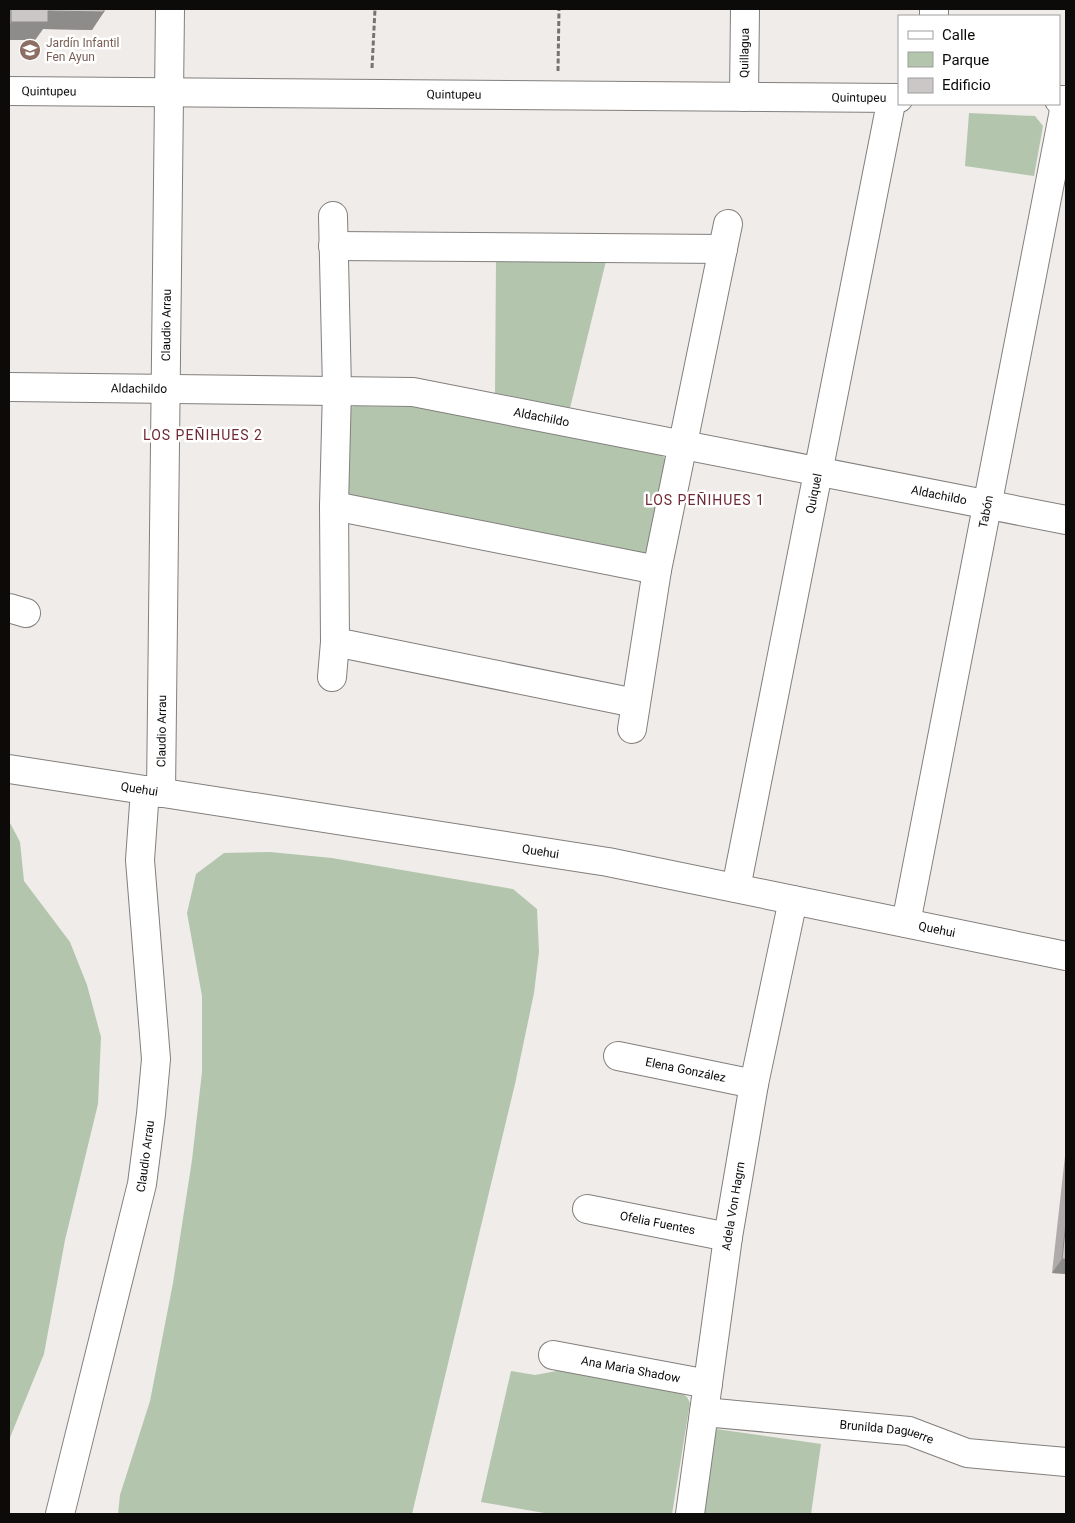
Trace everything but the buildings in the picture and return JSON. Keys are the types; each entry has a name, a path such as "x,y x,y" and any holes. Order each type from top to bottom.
{"street":[{"name":"Claudio Arrau","path":"60,1514 142,1184 156,1059 140,860 153,792 166,389 170,9"},
{"name":"Quillagua","path":"744,9 744,97"},
{"name":"Quintupeu","path":"9,91 896,98"},
{"name":"Quiquel","path":"736,888 818,471 896,98"},
{"name":"Tabón","path":"906,923 1064,100"},
{"path":"332,677 335,642 334,506 337,389 333,216"},
{"path":"333,246 726,236 657,570 634,716 335,642"},
{"name":"Aldachildo","path":"9,387 337,389 413,392 683,444 986,506 1066,520"},
{"path":"334,506 657,570"},
{"name":"Quehui","path":"9,769 608,862 1066,956"},
{"name":"Adela Von Hagrn","path":"690,1514 728,1236 754,1084 793,900"},
{"name":"Elena González","path":"618,1056 754,1084"},
{"name":"Ofelia Fuentes","path":"587,1209 728,1236"},
{"name":"Ana Maria Shadow","path":"553,1355 708,1384"},
{"name":"Brunilda Daguerre","path":"704,1412 909,1431 968,1452 1066,1462"}],"path":[{"path":"371,94 375,9"},
{"path":"558,96 559,9"}],"green space":[{"path":"969,113 1035,116 1043,126 1034,176 965,166"},
{"path":"607,257 570,408 495,393 496,258"},
{"path":"354,406 413,407 658,452 669,462 654,548 645,558 354,500 345,488 348,408"},
{"path":"9,821 20,842 24,881 70,942 87,985 101,1037 98,1104 65,1240 44,1354 9,1440"},
{"path":"270,852 332,858 513,889 537,909 539,952 534,993 515,1084 412,1514 118,1514 120,1495 150,1401 173,1283 192,1160 202,1072 202,996 187,913 196,874 224,853"},
{"path":"562,1370 680,1392 687,1397 690,1403 672,1514 550,1514 481,1502 511,1371 535,1375"},
{"path":"716,1429 821,1444 811,1514 704,1514"}],"place":[{"name":"Jardín Infantil Fen Ayun","path":"30,50"}],"district":[{"name":"LOS PEÑIHUES 2","path":"203,435"},
{"name":"LOS PEÑIHUES 1","path":"705,500"}]}
